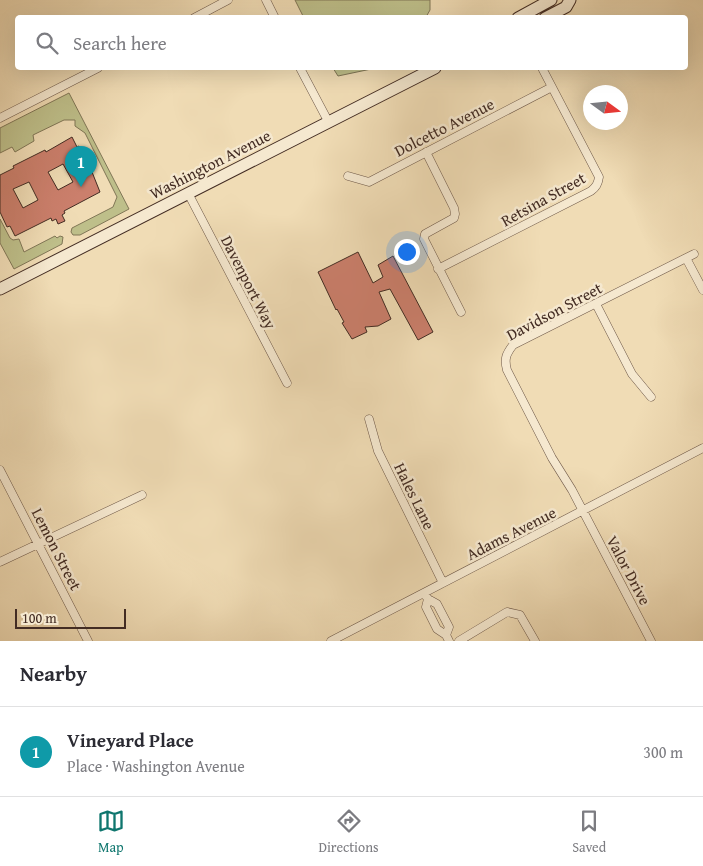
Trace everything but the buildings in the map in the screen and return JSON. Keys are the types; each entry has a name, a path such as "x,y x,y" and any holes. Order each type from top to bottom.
{"main road":[{"path":"524,15 552,0"},
{"path":"550,15 566,6 570,0"},
{"name":"Washington Avenue","path":"0,289 430,70"}],"street":[{"path":"200,15 228,0"},
{"path":"266,0 274,15"},
{"path":"0,118 94,70"},
{"path":"301,70 328,121"},
{"name":"Retsina Street","path":"438,269 596,187 599,177 543,70"},
{"name":"Dolcetto Avenue","path":"348,176 369,182 552,87"},
{"path":"426,152 454,208 455,214 454,218 425,234 424,240 461,312"},
{"name":"Davenport Way","path":"188,193 287,383"},
{"name":"Davidson Street","path":"583,511 552,458 507,370 504,361 507,352 513,345 694,254"},
{"path":"686,258 703,290"},
{"path":"596,304 632,374 651,397"},
{"name":"Hales Lane","path":"369,419 378,451 444,584"},
{"name":"Adams Avenue","path":"331,641 426,596 444,584 703,448"},
{"name":"Lemon Street","path":"0,470 88,641"},
{"path":"0,562 142,495"},
{"name":"Valor Drive","path":"583,511 651,641"},
{"path":"426,596 437,604 449,627 448,638"},
{"path":"426,596 426,607 437,629 448,638"},
{"path":"459,641 507,612 520,615 535,641"},
{"path":"433,621 443,616"}],"green space":[{"path":"295,0 430,0 430,10 427,15 302,15"},
{"path":"334,70 366,70 338,76"},
{"path":"69,93 129,209 80,235 73,235 71,232 72,228 113,207 117,197 85,133 75,126 75,120 64,120 33,135 34,141 15,152 12,147 0,153 0,128"},
{"path":"0,219 10,238 13,240 19,239 24,252 55,236 57,238 63,237 62,244 14,269 0,243"}],"place":[{"name":"Vineyard Place","path":"81,187"}]}
